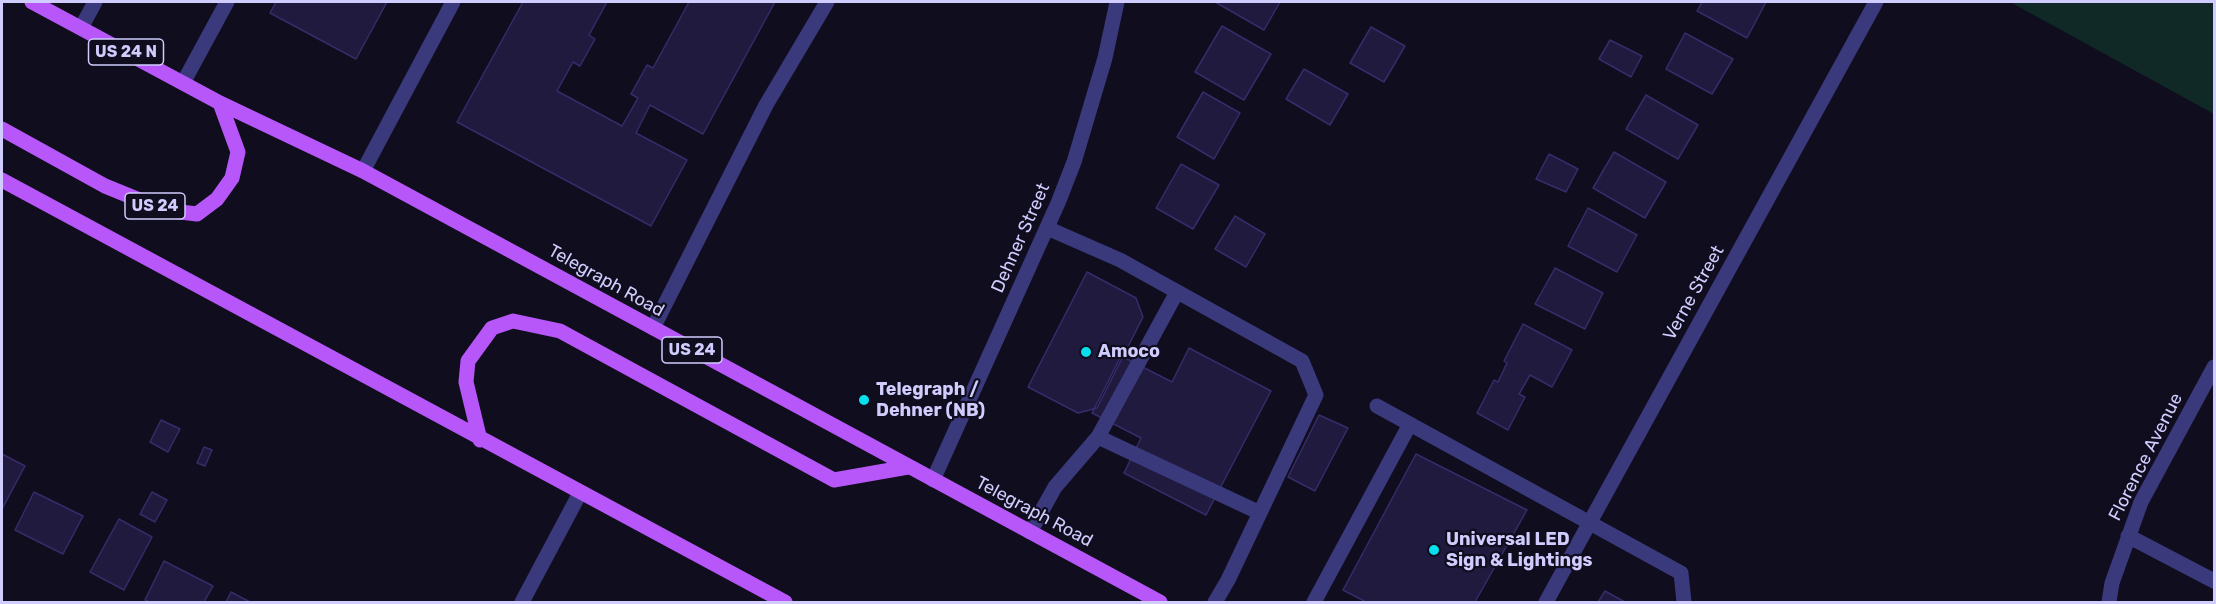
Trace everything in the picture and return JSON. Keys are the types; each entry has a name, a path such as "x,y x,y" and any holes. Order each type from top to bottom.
{"main road":[{"name":"Telegraph Road","path":"32,2 220,103 363,171 1160,603"},
{"name":"US 24","path":"2,129 105,186 164,210 197,214 218,199 232,178 238,152 220,103"},
{"name":"US 24","path":"2,180 785,603"},
{"path":"480,440 466,382 468,361 492,328 513,321 560,331 834,480 908,467"}],"street":[{"path":"81,28 95,2"},
{"path":"183,83 227,2"},
{"path":"363,171 453,2"},
{"path":"652,328 766,105 827,2"},
{"name":"Dehner Street","path":"933,480 1047,228 1074,162 1105,58 1117,2"},
{"name":"Verne Street","path":"1546,603 1875,2"},
{"path":"1047,228 1120,260 1302,361 1316,395 1215,603"},
{"path":"1030,532 1055,487 1098,437 1177,292"},
{"name":"Florence Avenue","path":"2109,603 2112,583 2141,502 2214,367"},
{"path":"1377,406 1681,573 1684,603"},
{"path":"1314,603 1410,424"},
{"path":"1098,437 1258,512"},
{"path":"522,603 580,493"},
{"path":"2128,536 2214,581"}],"green space":[{"path":"2010,2 2214,2 2214,114"}],"building":[{"path":"276,2 387,2 356,59 270,13"},
{"path":"523,2 607,2 589,35 595,39 580,66 573,62 557,91 622,126 638,98 631,94 647,65 653,68 689,2 775,2 703,134 650,105 636,133 687,160 651,226 457,122"},
{"path":"1215,2 1280,2 1264,30"},
{"path":"1702,2 1766,2 1747,38 1697,11"},
{"path":"1222,26 1271,54 1244,100 1195,72"},
{"path":"1371,27 1405,46 1384,82 1350,63"},
{"path":"1685,33 1733,59 1712,94 1666,69"},
{"path":"1610,40 1642,56 1631,77 1599,59"},
{"path":"1304,69 1348,94 1330,125 1286,99"},
{"path":"1203,92 1240,113 1214,159 1177,137"},
{"path":"1646,95 1698,125 1678,159 1626,129"},
{"path":"1614,152 1666,182 1645,218 1593,188"},
{"path":"1549,154 1578,169 1566,192 1536,179"},
{"path":"1181,164 1219,185 1193,229 1156,208"},
{"path":"1588,208 1637,235 1617,272 1568,246"},
{"path":"1235,216 1265,234 1246,267 1215,249"},
{"path":"1555,268 1603,293 1585,329 1535,304"},
{"name":"Amoco","path":"1087,272 1136,298 1143,317 1097,408 1078,413 1028,387"},
{"path":"1523,324 1572,350 1552,387 1530,375 1519,394 1525,397 1508,430 1477,413 1494,380 1498,382 1507,363 1504,361"},
{"path":"1189,348 1271,391 1206,515 1124,473 1141,438 1092,413 1121,356 1172,382"},
{"path":"1319,415 1348,428 1315,491 1288,477"},
{"path":"161,420 180,429 168,452 150,442"},
{"path":"204,447 212,450 205,466 197,463"},
{"path":"2,454 25,466 2,509"},
{"name":"Universal LED Sign & Lightings","path":"1416,454 1527,510 1475,602 1366,602 1343,590"},
{"path":"34,492 83,516 63,554 15,530"},
{"path":"152,492 167,500 155,522 140,514"},
{"path":"119,519 152,537 124,590 90,572"},
{"path":"164,561 213,586 204,602 150,602 145,600"},
{"path":"1605,591 1625,602 1598,602"},
{"path":"231,592 250,602 226,602"}],"place":[{"name":"Amoco","path":"1086,352"},
{"name":"Telegraph / Dehner (NB)","path":"864,400"},
{"name":"Universal LED Sign & Lightings","path":"1434,550"}]}
